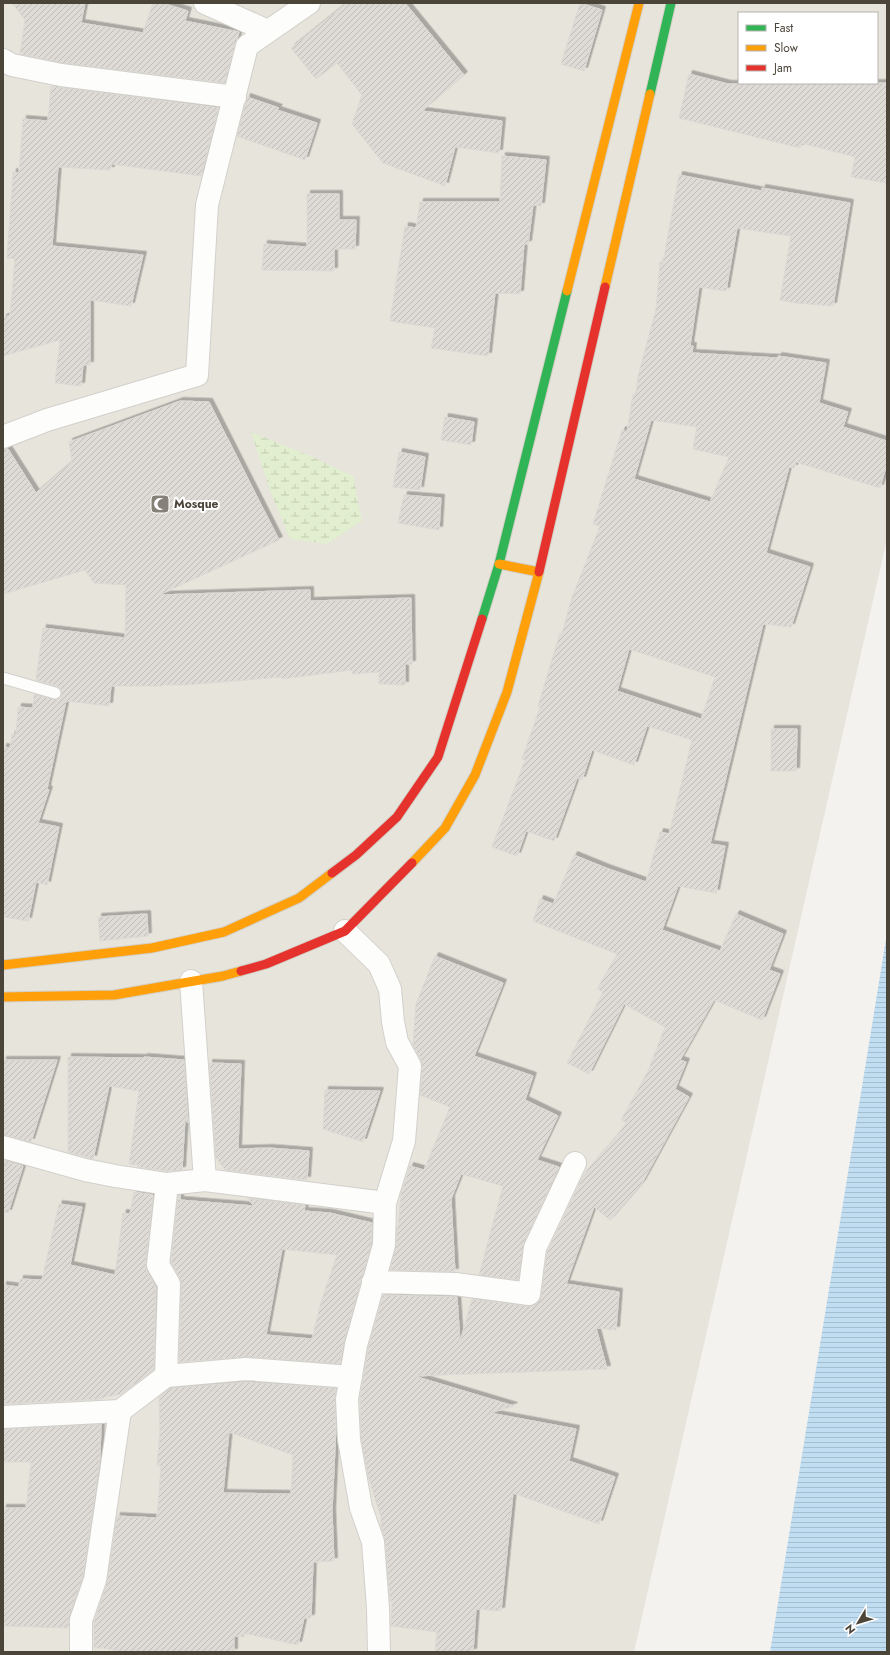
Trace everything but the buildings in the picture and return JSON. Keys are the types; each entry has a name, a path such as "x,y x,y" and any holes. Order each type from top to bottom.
{"main road":[{"path":"3,965 152,948 224,932 299,898 356,855 397,817 438,758 499,564 639,3"},
{"path":"3,997 114,995 223,976 266,964 345,931 383,894 445,828 476,775 507,692 539,572 670,3"},
{"path":"499,564 539,572"}],"street":[{"path":"6,433 197,375 207,205 247,46 309,3"},
{"path":"219,6 268,31"},
{"path":"3,60 12,65 61,75 234,97"},
{"path":"345,931 378,964 390,989 393,1022 397,1042 410,1066 404,1141 385,1204 384,1245 356,1345 347,1399 349,1440 361,1508 373,1542 378,1608 379,1652"},
{"path":"191,981 205,1180"},
{"path":"3,1147 85,1170 167,1184 205,1180 385,1204"},
{"path":"373,1282 455,1284 529,1294 535,1248 575,1164"},
{"path":"166,1376 169,1284 158,1265 167,1184"},
{"path":"3,1417 120,1411 166,1376 246,1369 351,1377"},
{"path":"81,1652 81,1620 95,1580 120,1411"}],"lane":[{"path":"3,678 55,693"}],"shaded area":[{"path":"3,3 887,3 887,539 634,1652 3,1652"}],"green space":[{"path":"251,432 308,455 353,476 362,521 327,544 290,539 271,493"}],"water":[{"path":"887,933 887,1652 770,1652"}],"traffic: fast":[{"path":"650,94 671,3"},
{"path":"482,619 499,564 567,291"}],"traffic: slow":[{"path":"567,291 639,3"},
{"path":"605,287 650,94"},
{"path":"499,564 539,572"},
{"path":"412,863 445,828 475,775 507,692 539,572"},
{"path":"3,965 152,948 224,932 299,898 332,873"},
{"path":"3,997 114,995 223,976 241,971"}],"traffic: jam":[{"path":"539,572 605,287"},
{"path":"332,873 356,855 397,817 438,757 482,619"},
{"path":"241,971 266,964 345,931 412,863"}],"place":[{"name":"Mosque","path":"160,504"}]}
